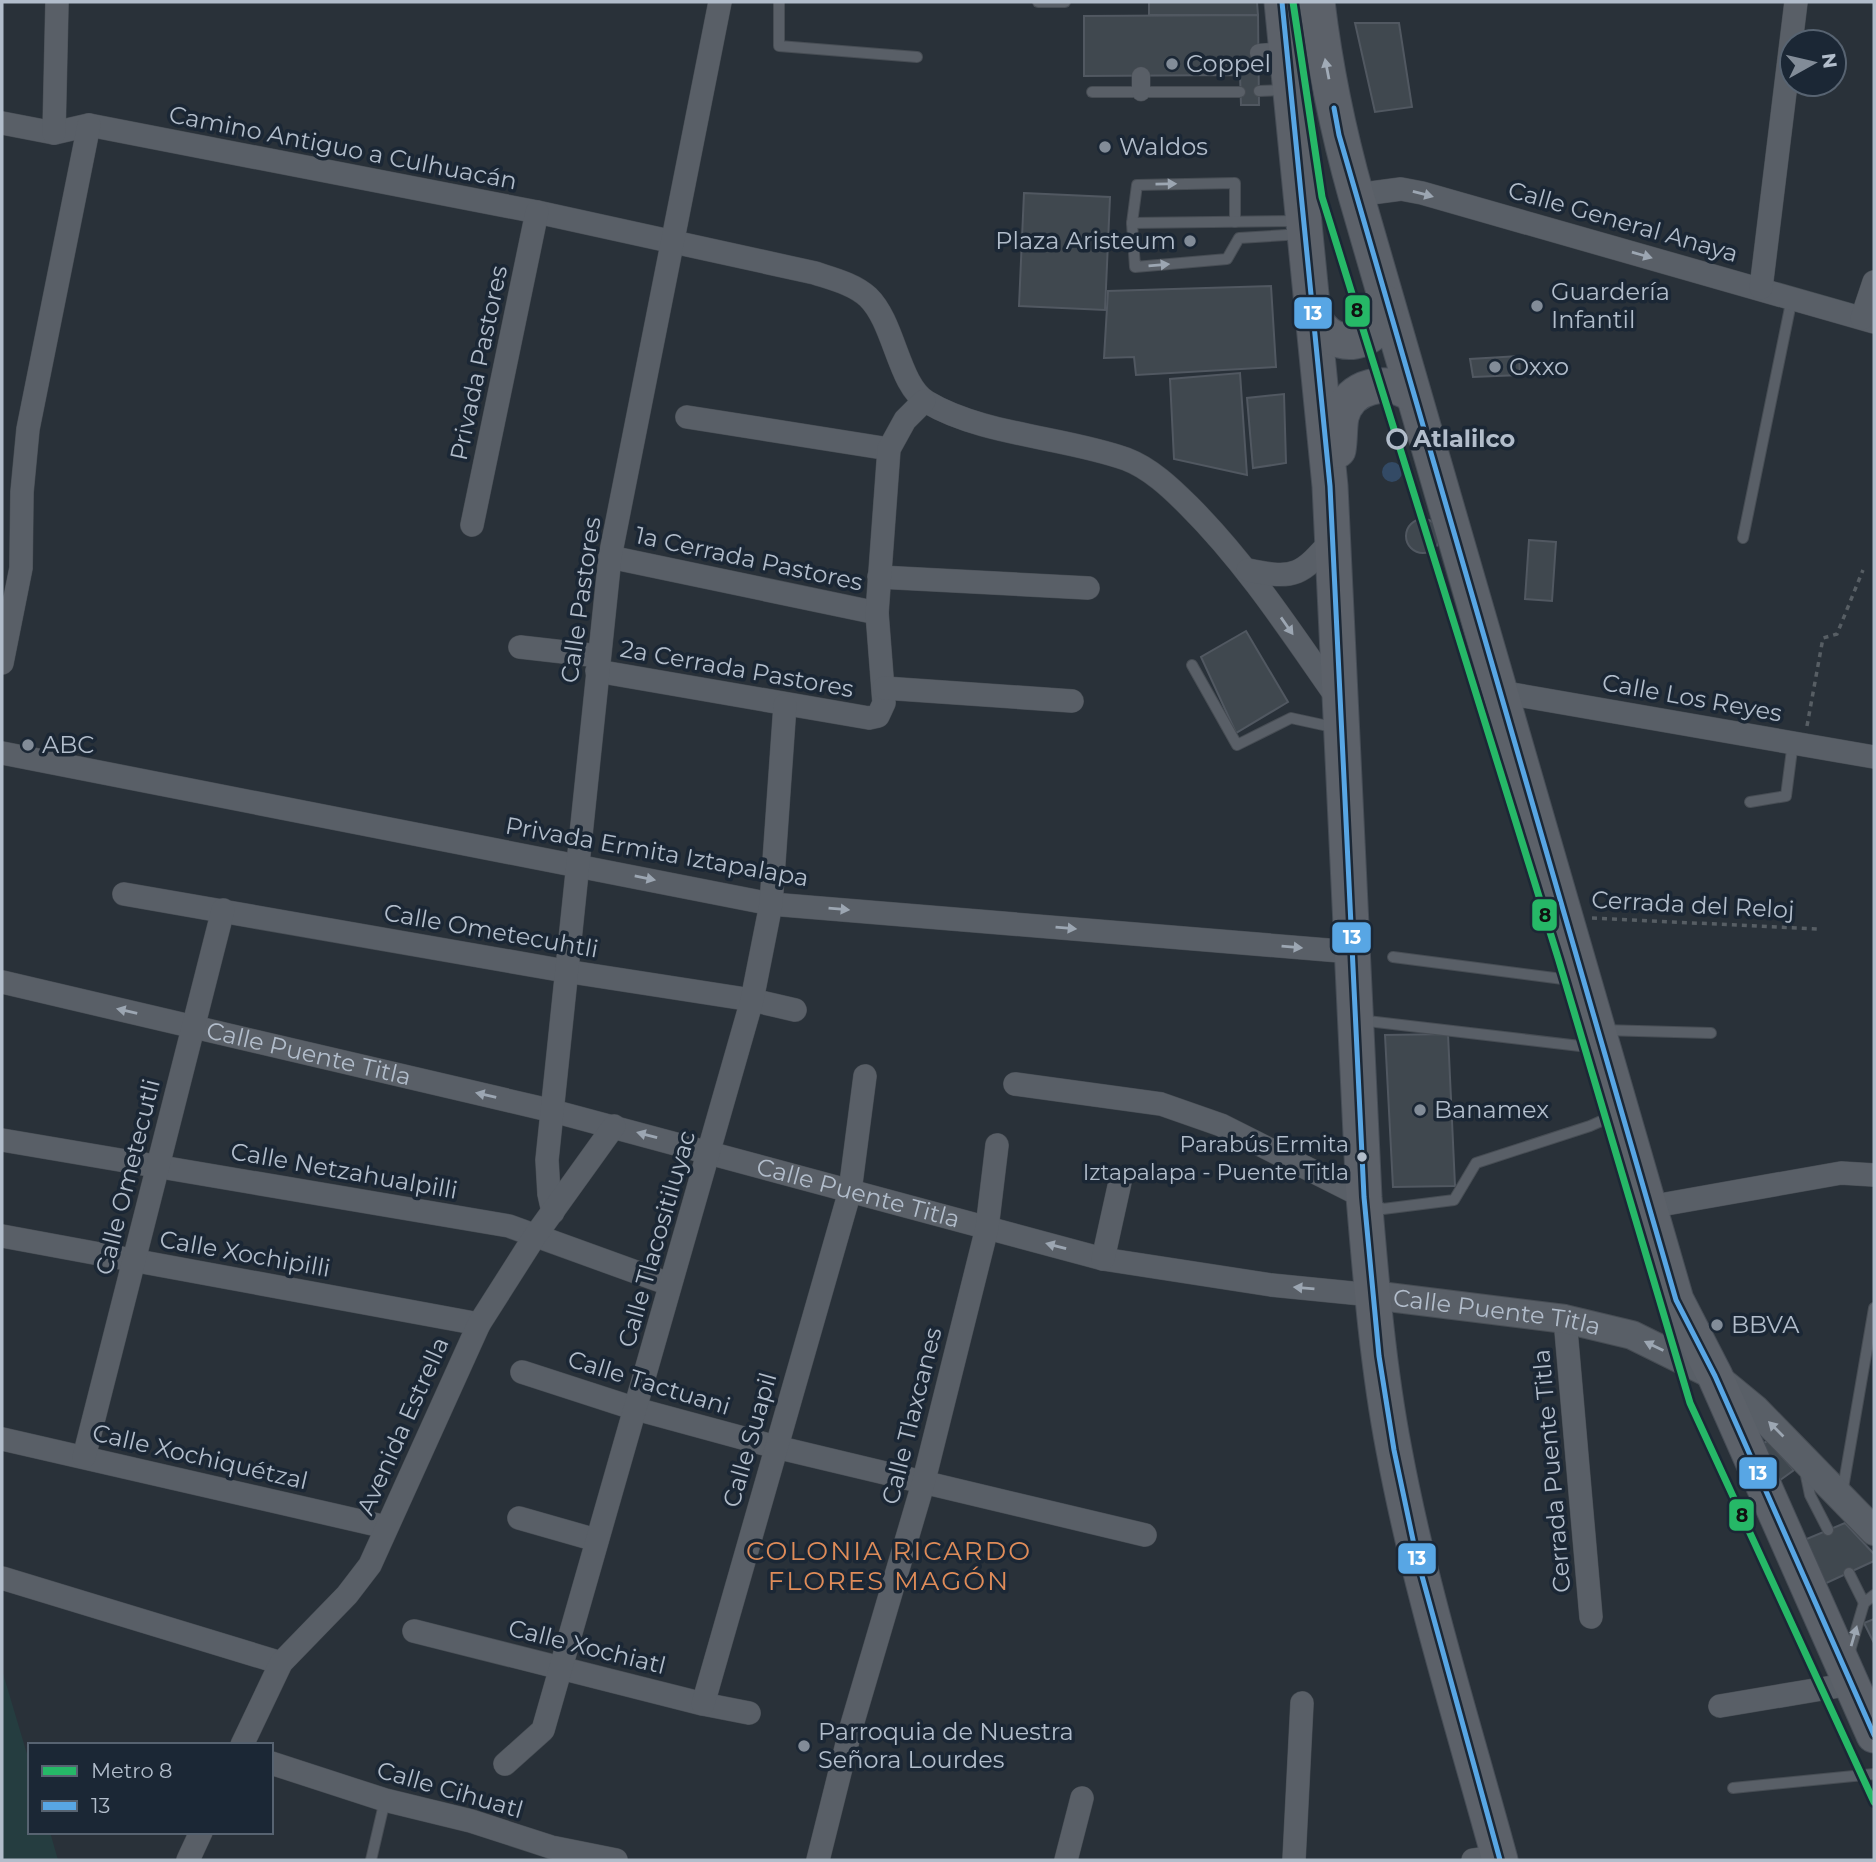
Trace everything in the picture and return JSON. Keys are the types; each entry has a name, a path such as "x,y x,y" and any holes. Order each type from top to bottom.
{"main road":[{"path":"1282,2 1273,52 1275,90 1305,227 1330,486 1364,1197 1372,1295 1393,1449 1491,1859"},
{"path":"1317,2 1339,135 1676,1300 1715,1376 1874,1735"},
{"path":"1314,316 1318,324 1331,336 1339,340 1356,341 1378,328 1386,312 1386,303"},
{"path":"1330,486 1336,464 1341,418 1351,399 1368,387 1377,385 1396,386 1413,394"}],"street":[{"path":"54,133 57,2"},
{"name":"Calle Pastores","path":"553,1212 547,1160 610,557 720,2"},
{"path":"1760,288 1796,2"},
{"name":"Camino Antiguo a Culhuacán","path":"2,123 54,133 89,125 537,212 816,273 848,284 868,297 884,318 909,381 924,401"},
{"path":"2,663 28,429 89,125"},
{"name":"Calle General Anaya","path":"1356,195 1401,188 1868,320"},
{"name":"Privada Pastores","path":"472,526 537,212"},
{"path":"1868,320 1874,282"},
{"path":"1072,701 884,688 877,613 889,449 905,420 924,401 961,418 1127,459 1163,481 1218,535 1248,570 1341,715"},
{"path":"687,416 889,449"},
{"path":"1248,570 1272,575 1299,572 1311,564 1333,539"},
{"name":"1a Cerrada Pastores","path":"610,557 877,613"},
{"path":"879,577 1088,589"},
{"name":"2a Cerrada Pastores","path":"520,647 785,705 869,718 878,716 884,703 884,688"},
{"name":"Calle Los Reyes","path":"1500,692 1874,757"},
{"name":"Calle Tlacositiluyac","path":"505,1764 542,1730 636,1409 669,1284 710,1152 751,1000 771,904 785,705"},
{"name":"Privada Ermita Iztapalapa","path":"2,753 771,904 1352,952"},
{"name":"Calle Ometecuhtli","path":"124,894 565,971 751,1000 796,1010"},
{"name":"Calle Ometecutli","path":"84,1457 223,910"},
{"name":"Calle Puente Titla","path":"2,982 614,1126 1103,1259 1271,1285 1565,1319 1632,1335 1715,1376 1755,1409 1874,1531"},
{"name":"Calle Suapil","path":"703,1704 850,1191 865,1076"},
{"path":"1015,1084 1161,1104 1221,1125 1364,1197"},
{"name":"Avenida Estrella","path":"243,1743 281,1663 347,1595 370,1565 479,1324 535,1236 614,1126"},
{"name":"Calle Netzahualpilli","path":"2,1140 509,1226 669,1284"},
{"path":"987,1228 997,1145"},
{"path":"1649,1207 1841,1173 1874,1175"},
{"path":"1103,1259 1120,1182"},
{"name":"Calle Tlaxcanes","path":"818,1860 851,1728 923,1484 987,1228"},
{"name":"Calle Xochipilli","path":"2,1236 479,1324"},
{"name":"Cerrada Puente Titla","path":"1565,1319 1591,1617"},
{"name":"Calle Tactuani","path":"522,1371 636,1409 776,1447 1145,1535"},
{"name":"Calle Xochiquétzal","path":"2,1439 386,1527"},
{"path":"519,1518 596,1540"},
{"path":"2,1578 281,1663"},
{"name":"Calle Xochiatl","path":"414,1631 703,1704 749,1713"},
{"path":"1720,1706 1847,1677"},
{"path":"1294,1860 1302,1703"},
{"name":"Calle Cihuatl","path":"273,1764 385,1800 471,1821 550,1854 616,1860"},
{"path":"1066,1860 1082,1798"},
{"path":"188,1860 200,1834"}],"lane":[{"path":"779,2 779,46 917,57"},
{"path":"1038,2 1065,2"},
{"path":"1092,92 1141,84 1240,92"},
{"path":"1235,222 1235,183 1137,185 1132,223 1135,267 1227,259 1239,238 1305,227"},
{"path":"1132,223 1235,222 1305,227"},
{"path":"1743,538 1792,298"},
{"path":"1192,664 1237,745 1291,718 1341,715"},
{"path":"1749,802 1786,796 1799,743"},
{"path":"1394,957 1585,982"},
{"path":"1356,1020 1602,1040 1711,1033"},
{"path":"1364,1197 1383,1209 1454,1200 1476,1163 1623,1112"},
{"path":"1842,1497 1874,1308"},
{"path":"1802,1455 1810,1495 1828,1530"},
{"path":"1849,1573 1864,1603"},
{"path":"1847,1677 1864,1603 1874,1595"},
{"path":"1733,1788 1874,1774"},
{"path":"371,1860 385,1800"}],"path":[{"path":"1799,743 1823,638 1838,634 1863,570"},
{"name":"Cerrada del Reloj","path":"1566,916 1817,929"}],"green space":[{"path":"2,1670 28,1757 28,1834 51,1834 58,1860 2,1860"}],"water":[{"path":"1388,462 1396,462 1402,472 1396,482 1388,482 1382,476 1382,468"}],"building":[{"path":"1149,2 1257,2 1258,15 1149,15"},
{"name":"Coppel","path":"1258,15 1259,105 1241,105 1240,75 1084,76 1084,16"},
{"path":"1355,23 1399,23 1412,107 1375,112"},
{"path":"1024,193 1110,197 1105,310 1019,306"},
{"path":"1271,286 1276,367 1136,375 1134,357 1104,358 1108,291"},
{"name":"Oxxo","path":"1519,356 1520,375 1473,377 1470,359"},
{"path":"1240,373 1247,475 1174,459 1170,379"},
{"path":"1284,394 1286,463 1253,468 1247,398"},
{"path":"1423,519 1435,524 1440,536 1435,548 1423,553 1411,548 1406,536 1411,524"},
{"path":"1529,540 1556,542 1552,601 1525,599"},
{"path":"1246,631 1288,702 1236,733 1201,657"},
{"name":"Banamex","path":"1448,1034 1455,1186 1393,1187 1385,1035"},
{"path":"1768,1441 1794,1470 1772,1486 1754,1447"},
{"path":"1845,1523 1874,1554 1874,1561 1820,1586 1797,1543"},
{"path":"1874,1619 1874,1640 1873,1641 1864,1623"}],"metro line":[{"name":"8","path":"1293,2 1322,197 1559,961 1690,1403 1874,1802"}],"transit line":[{"name":"13","path":"1282,2 1330,486 1364,1197 1379,1356 1394,1450 1416,1554 1500,1860"},
{"name":"13","path":"1334,108 1339,135 1676,1300 1715,1376 1874,1735"}],"place":[{"name":"Coppel","path":"1172,64"},
{"name":"Waldos","path":"1105,147"},
{"name":"Plaza Aristeum","path":"1190,241"},
{"name":"Guardería Infantil","path":"1537,306"},
{"name":"Oxxo","path":"1495,367"},
{"name":"Atlalilco","path":"1397,439"},
{"name":"ABC","path":"28,745"},
{"name":"Banamex","path":"1420,1110"},
{"name":"Parabús Ermita Iztapalapa - Puente Titla","path":"1362,1157"},
{"name":"BBVA","path":"1717,1325"},
{"name":"Parroquia de Nuestra Señora Lourdes","path":"804,1746"}],"district":[{"name":"COLONIA RICARDO FLORES MAGÓN","path":"889,1566"}]}
